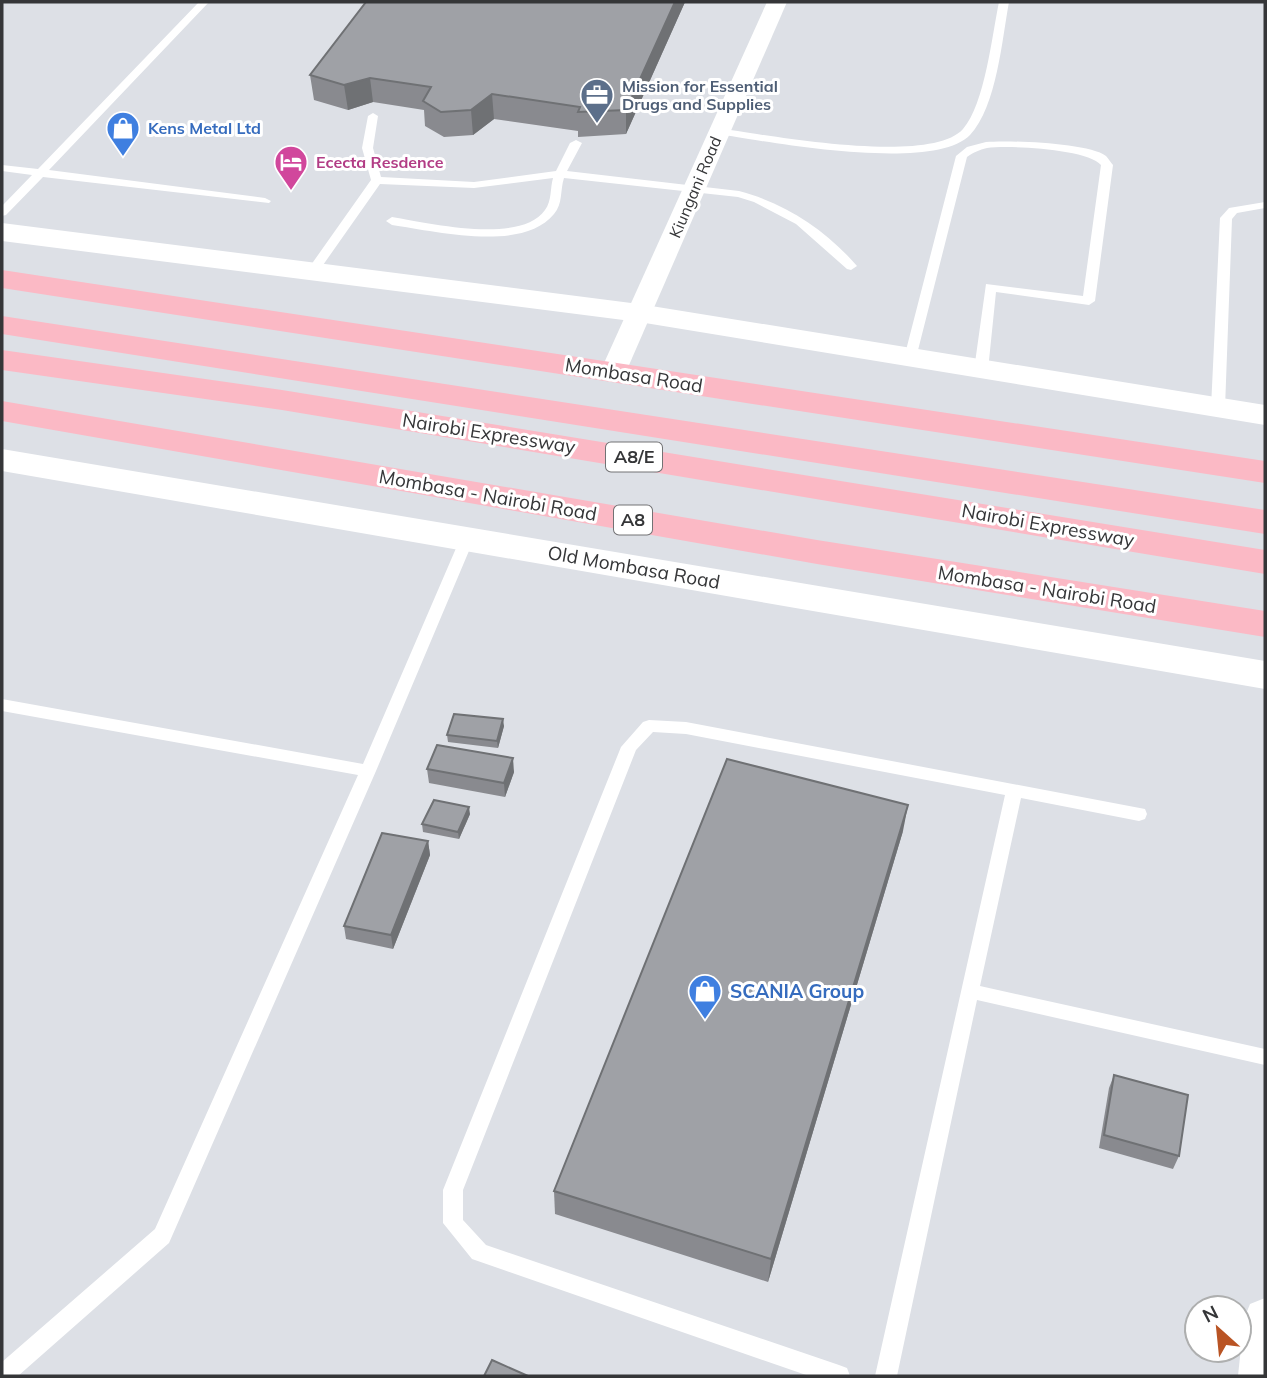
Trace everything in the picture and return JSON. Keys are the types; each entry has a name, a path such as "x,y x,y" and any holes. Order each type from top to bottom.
{"highway":[{"name":"Mombasa Road","path":"2,279 1265,471"},
{"name":"Nairobi Expressway","path":"2,325 1265,522"},
{"name":"Nairobi Expressway","path":"2,360 282,400 1265,562"},
{"name":"Mombasa - Nairobi Road","path":"2,411 790,547 1265,624"}],"street":[{"name":"Kiungani Road","path":"613,372 776,2"},
{"path":"2,232 639,313 1265,415"},
{"name":"Old Mombasa Road","path":"2,460 1265,675"},
{"path":"1259,1376 1265,1319"}],"lane":[{"path":"2,213 204,2"},
{"path":"718,131 858,148 916,150 945,145 964,134 974,122 982,103 1004,2"},
{"path":"373,116 365,140 367,154 377,180"},
{"path":"392,221 482,231 523,230 550,213 557,198 556,186 576,143"},
{"path":"910,358 962,156 967,149 980,144 997,143 1093,154 1103,159 1107,166 1089,301 990,287 981,370"},
{"path":"2,168 265,201"},
{"path":"377,180 474,185 535,175 561,174 739,194 795,215 851,267"},
{"path":"312,271 377,180"},
{"path":"1218,408 1226,218 1233,210 1265,205"},
{"path":"2,1376 162,1236 368,771 467,539"},
{"path":"2,705 368,771"},
{"path":"839,1376 479,1252 453,1223 453,1190 629,747 649,726 686,728 1139,814"},
{"path":"886,1376 1014,791"},
{"path":"970,991 1265,1057"}],"building":[{"path":"366,2 675,2 626,110 578,112 580,107 492,94 471,110 441,112 423,101 431,87 370,78 344,85 310,75"},
{"path":"454,714 503,719 497,741 447,735"},
{"path":"437,745 513,758 504,783 427,769"},
{"path":"727,759 908,805 771,1259 554,1191"},
{"path":"434,800 469,807 458,832 422,824"},
{"path":"382,833 428,841 391,935 344,926"},
{"path":"1114,1075 1188,1095 1179,1156 1104,1135"},
{"path":"492,1360 528,1376 484,1376"}],"place":[{"name":"Mission for Essential Drugs and Supplies","path":"597,125"},
{"name":"Kens Metal Ltd","path":"123,158"},
{"name":"Ececta Resdence","path":"291,192"},
{"name":"SCANIA Group","path":"705,1021"}]}
